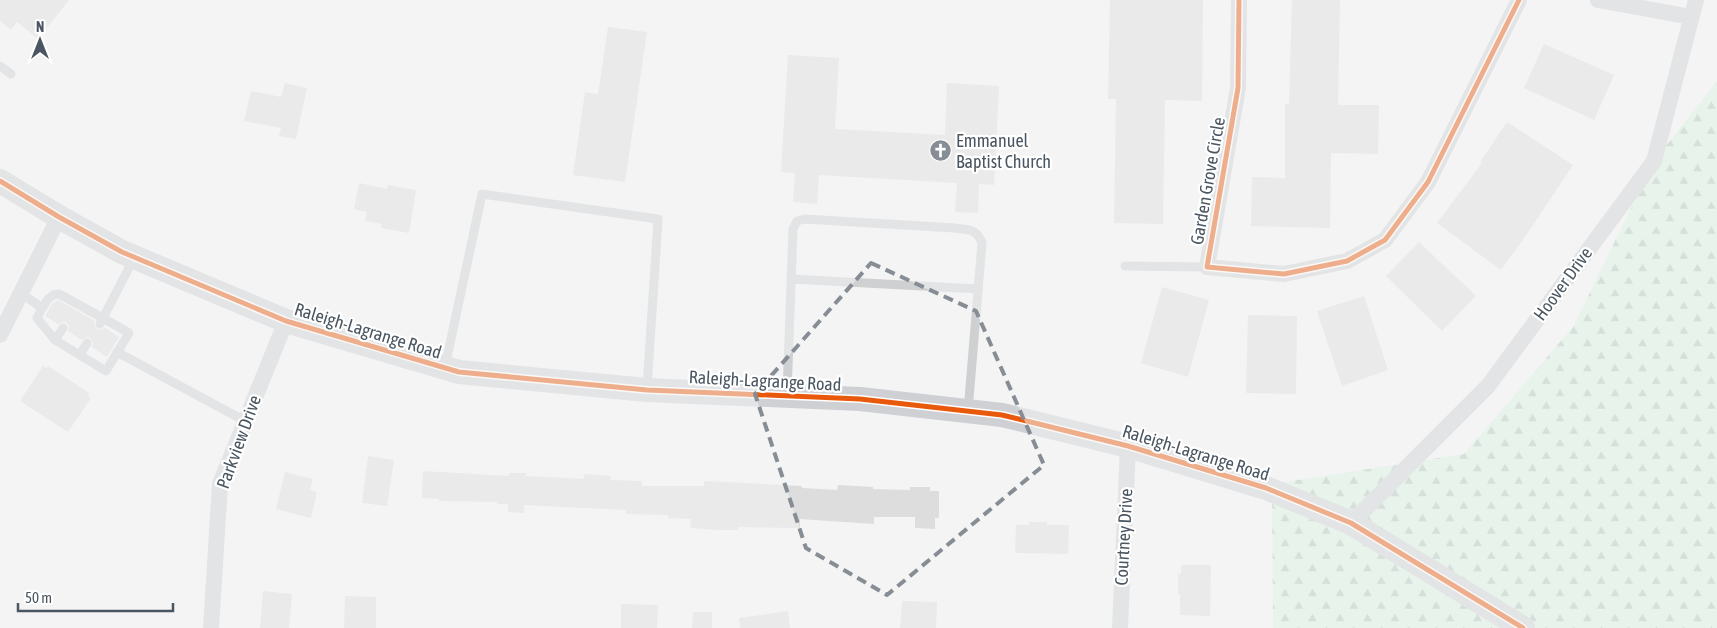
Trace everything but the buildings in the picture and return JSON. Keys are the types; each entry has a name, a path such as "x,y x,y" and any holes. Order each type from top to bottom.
{"main road":[{"name":"Raleigh-Lagrange Road","path":"0,181 59,217 135,257 286,321 459,372 647,390 860,399 1002,415 1128,446 1266,488 1351,523 1523,628"}],"street":[{"name":"Garden Grove Circle","path":"1239,0 1238,88 1207,267 1284,274 1347,261 1384,240 1428,182 1519,0"},
{"path":"1598,0 1691,17"},
{"name":"Hoover Drive","path":"1351,523 1488,386 1654,161 1696,0"},
{"path":"0,335 59,217"},
{"name":"Parkview Drive","path":"211,628 220,484 286,321"},
{"name":"Courtney Drive","path":"1120,628 1128,446"}],"lane":[{"path":"0,66 11,74"},
{"path":"444,368 482,194 658,219 647,390"},
{"path":"786,396 793,229 797,221 805,218 970,230 979,235 982,243 968,411"},
{"path":"101,321 135,257"},
{"path":"1125,266 1207,267"},
{"path":"790,278 978,289"},
{"path":"22,293 42,308"},
{"path":"54,294 59,294 101,321 128,333 106,371 55,340 37,318 42,308 54,294"},
{"path":"55,340 63,328"},
{"path":"80,355 87,343"},
{"path":"117,352 246,421"}],"highlighted area":[{"path":"871,263 976,311 1044,465 887,595 806,548 755,394"}],"green space":[{"path":"1717,81 1717,628 1273,628 1272,484 1464,454 1573,327 1654,161"}],"cycle path":[{"path":"1239,0 1238,88 1207,267 1284,274 1347,261 1385,240 1428,182 1519,0"},
{"path":"0,181 122,252 286,321 459,372 647,390 860,399 1002,415 1128,446 1266,488 1351,523 1523,628"}],"place":[{"name":"Emmanuel Baptist Church","path":"940,151"}]}
